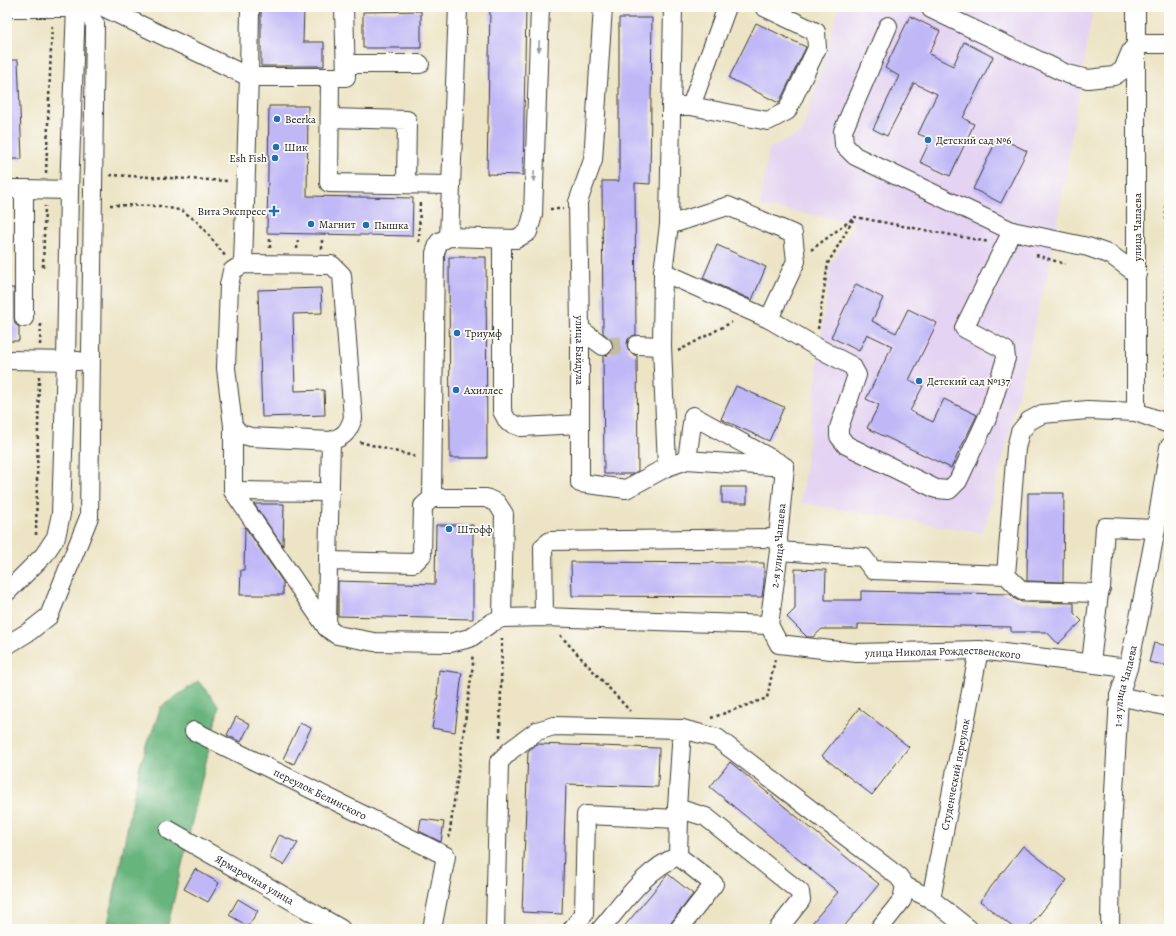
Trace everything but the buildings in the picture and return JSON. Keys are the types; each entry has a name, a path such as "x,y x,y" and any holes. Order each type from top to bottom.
{"street":[{"path":"7,592 44,555 56,536 61,514 76,7"},
{"path":"7,8 76,7 88,13 95,24 89,517 50,616 30,631 7,645"},
{"path":"104,7 249,77 346,77 344,7"},
{"path":"240,266 246,182 250,7"},
{"path":"449,237 458,7"},
{"path":"432,498 435,253 439,242 449,237 516,239 528,232 533,215 540,7"},
{"name":"улица Байдула","path":"603,7 593,160 578,202 580,483 626,489 667,467 687,460 785,466"},
{"path":"667,467 662,348 663,272 670,225 673,7"},
{"path":"691,106 727,7"},
{"path":"672,106 691,106 768,121 787,111 817,48 816,32 764,7"},
{"name":"улица Чапаева","path":"1136,7 1136,412"},
{"path":"931,9 1067,74 1088,79 1114,76 1123,70 1131,51 1137,44 1169,44"},
{"path":"888,26 843,131 844,145 855,156 1009,238 1088,247 1111,256 1137,274"},
{"path":"346,64 420,64"},
{"path":"330,77 329,183 413,189 451,185"},
{"path":"330,118 407,120 413,189"},
{"path":"32,320 16,189 70,190"},
{"path":"670,225 728,206 793,234 796,261 768,319"},
{"path":"663,272 768,319 852,366 857,375 839,428 839,436 846,445 936,490 949,490 958,481 989,414 1006,358 1005,350 964,328 1009,238"},
{"path":"502,239 502,412 508,422 521,427 580,424"},
{"path":"233,426 240,434 251,437 336,439 349,429 353,418 342,275 332,265 240,266 232,271 229,285 226,368 233,426 233,491 327,628 337,635 374,642 450,643 470,638 491,623 502,618 544,617 769,625 779,644"},
{"path":"580,329 603,346"},
{"path":"637,346 662,348"},
{"path":"7,360 92,361"},
{"path":"1006,575 1016,448 1020,432 1029,421 1042,414 1088,410 1136,412 1167,423"},
{"path":"687,460 693,416 785,466"},
{"path":"327,628 330,492 336,439"},
{"name":"1-я улица Чапаева","path":"1110,929 1111,850 1119,696 1128,668 1156,529 1169,447"},
{"name":"2-я улица Чапаева","path":"769,625 779,545 785,466"},
{"path":"233,491 330,492"},
{"path":"328,561 414,563 422,555 423,506 432,498 486,498 497,503 504,514 502,618"},
{"path":"1091,663 1099,593 1101,588 1105,527 1156,529"},
{"path":"544,617 543,547 550,540 779,545 863,557 873,570 1006,575 1022,591 1099,593"},
{"name":"улица Николая Рождественского","path":"779,644 857,653 979,650 1128,668"},
{"name":"Студенческий переулок","path":"931,899 979,650"},
{"path":"1119,696 1169,707"},
{"path":"495,929 499,762 511,750 537,731 554,726 682,729 717,738 899,877 905,886 931,899 969,929"},
{"path":"678,856 678,813 682,729"},
{"name":"переулок Белинского","path":"194,731 446,856"},
{"path":"572,929 584,914 586,815 678,813 706,817 800,892 801,900 778,929"},
{"name":"Ярмарочная улица","path":"169,830 341,929"},
{"path":"432,929 446,856"},
{"path":"601,929 643,879 668,861 678,856"},
{"path":"678,856 714,884 679,929"},
{"path":"879,929 902,900 905,886"}],"path":[{"path":"43,267 52,8"},
{"path":"1167,423 1166,206 1169,123"},
{"path":"94,174 246,182"},
{"path":"413,189 419,242"},
{"path":"93,205 160,206 183,211 199,223 240,266"},
{"path":"815,346 828,263 855,217"},
{"path":"796,261 855,217 1009,238"},
{"path":"662,348 678,351 751,311"},
{"path":"32,320 39,360 36,564"},
{"path":"336,439 432,461"},
{"path":"544,617 647,729"},
{"path":"499,762 502,618"},
{"path":"446,856 473,664 470,638"},
{"path":"710,718 767,698 779,644"}],"shaded area":[{"path":"839,7 1093,7 1051,259 1008,438 983,533 801,503 830,266 855,222 760,206 769,148 802,133"}],"green space":[{"path":"198,681 219,706 167,929 107,929 140,765 161,707"}],"tunnel":[{"path":"603,346 637,345"}],"place":[{"name":"Beerka","path":"277,119"},
{"name":"Детский сад №6","path":"928,140"},
{"name":"Шик","path":"276,147"},
{"name":"Esh Fish","path":"275,158"},
{"name":"Вита Экспресс","path":"274,211"},
{"name":"Магнит","path":"311,224"},
{"name":"Пышка","path":"366,225"},
{"name":"Триумф","path":"457,333"},
{"name":"Детский сад №137","path":"919,381"},
{"name":"Ахиллес","path":"456,390"},
{"name":"Штофф","path":"449,529"}]}
